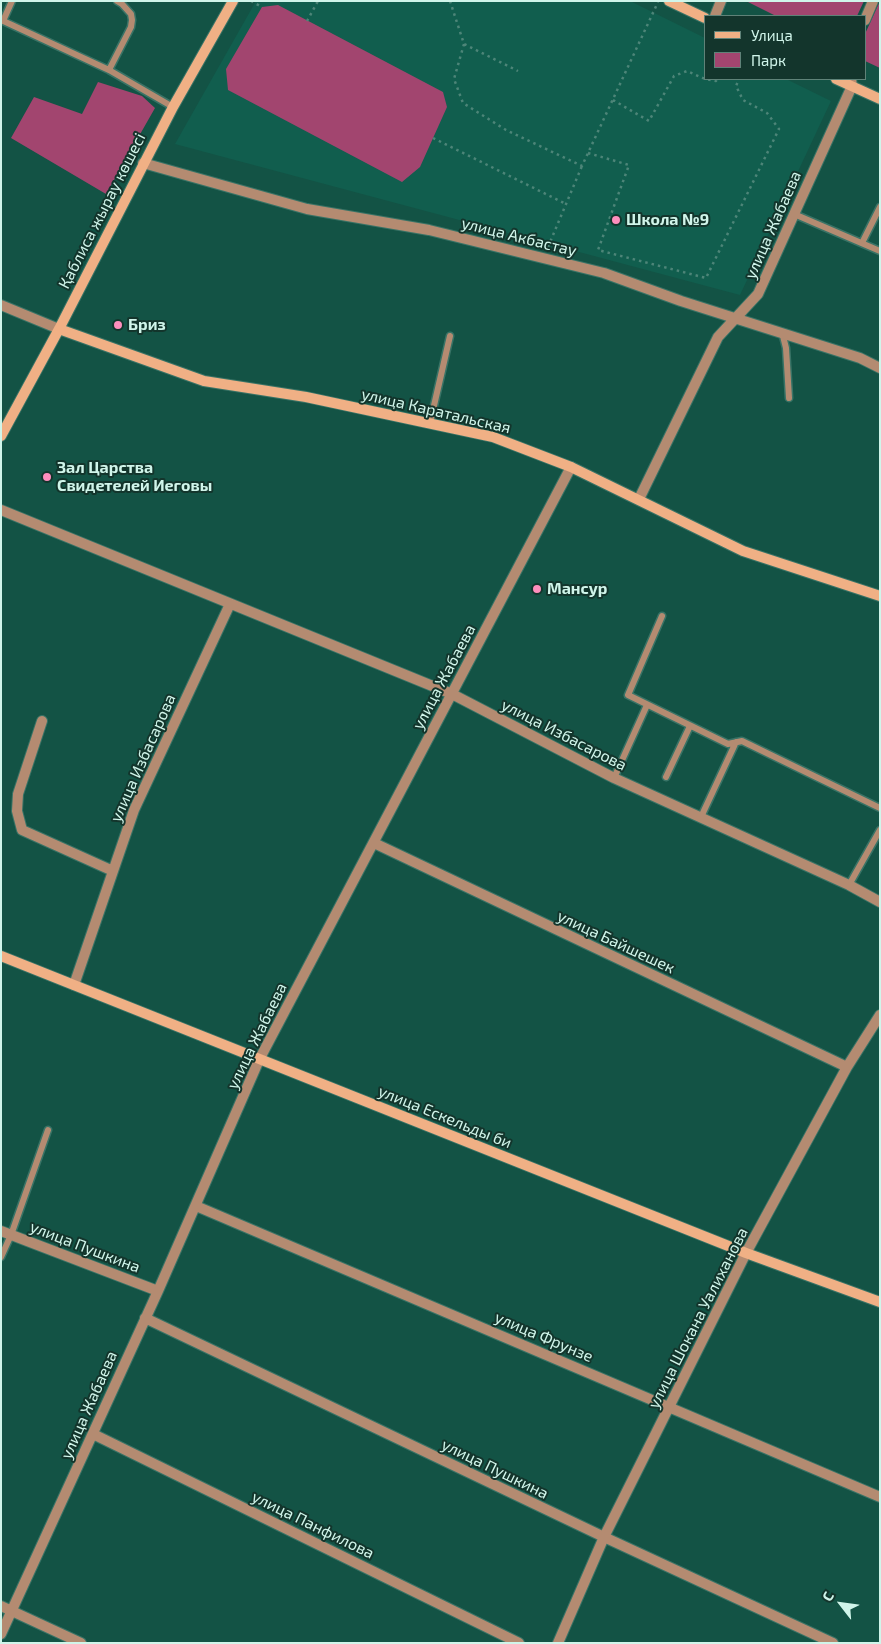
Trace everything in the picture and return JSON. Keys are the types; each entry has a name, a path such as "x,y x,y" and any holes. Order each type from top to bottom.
{"street":[{"name":"Қаблиса жырау көшесі","path":"1,436 59,329 143,163 233,1"},
{"path":"669,1 704,18"},
{"path":"715,15 721,1"},
{"path":"866,18 873,1"},
{"path":"851,82 880,99"},
{"name":"улица Жабаева","path":"639,499 718,337 758,294 851,82"},
{"name":"улица Акбастау","path":"143,163 307,209 429,230 604,273 681,301 860,358 880,368"},
{"name":"улица Каратальская","path":"1,305 59,329 204,381 306,397 493,437 570,467 743,551 880,596"},
{"name":"улица Жабаева","path":"1,1634 196,1206 260,1060 570,467"},
{"name":"улица Избасарова","path":"1,510 452,694 614,778 849,885 880,902"},
{"name":"улица Избасарова","path":"74,985 134,810 230,604"},
{"path":"42,721 18,794 17,811 22,830 113,871"},
{"name":"улица Байшешек","path":"374,843 847,1067"},
{"name":"улица Ескельды би","path":"1,956 746,1253 880,1302"},
{"name":"улица Шокана Уалиханова","path":"558,1643 604,1537 746,1253 847,1067 880,1015"},
{"name":"улица Фрунзе","path":"196,1206 880,1497"},
{"name":"улица Пушкина","path":"6,1233 158,1290"},
{"name":"улица Пушкина","path":"145,1318 604,1537 834,1643"},
{"name":"улица Панфилова","path":"93,1434 519,1643"},
{"path":"1,1606 81,1643"}],"lane":[{"path":"12,1 2,21 109,70 173,107"},
{"path":"109,70 131,27 132,20 131,14 117,1"},
{"path":"862,244 880,207"},
{"path":"794,214 880,251"},
{"path":"782,332 786,348 789,398"},
{"path":"430,424 450,336"},
{"path":"662,616 628,695 728,744 742,741 880,808"},
{"path":"614,778 647,705"},
{"path":"666,777 690,726"},
{"path":"701,817 736,742"},
{"path":"849,885 880,830"},
{"path":"1,1257 6,1233 48,1130"}],"path":[{"path":"252,1 262,7"},
{"path":"307,21 318,1"},
{"path":"450,1 464,44 454,79 463,103 506,130 582,166"},
{"path":"543,259 582,166 658,1"},
{"path":"464,44 518,71"},
{"path":"613,100 649,121 674,76 686,71 704,79"},
{"path":"588,153 629,165 598,250 706,278 779,129 767,113 744,100 736,86 739,80"},
{"path":"433,138 566,204"}],"shaded area":[{"name":"Школа №9","path":"256,1 630,1 704,38 704,80 788,80 831,101 740,295 175,144"}],"green space":[{"path":"746,1 864,1 857,15 774,15"},
{"path":"880,1 880,68 866,61 866,32"},
{"path":"278,5 443,92 447,107 420,167 402,182 228,90 226,69 262,7"},
{"path":"98,82 142,96 155,108 106,194 11,138 34,97 82,114"}],"place":[{"name":"Школа №9","path":"616,220"},
{"name":"Бриз","path":"118,325"},
{"name":"Зал Царства Свидетелей Иеговы","path":"47,477"},
{"name":"Мансур","path":"537,589"}]}
